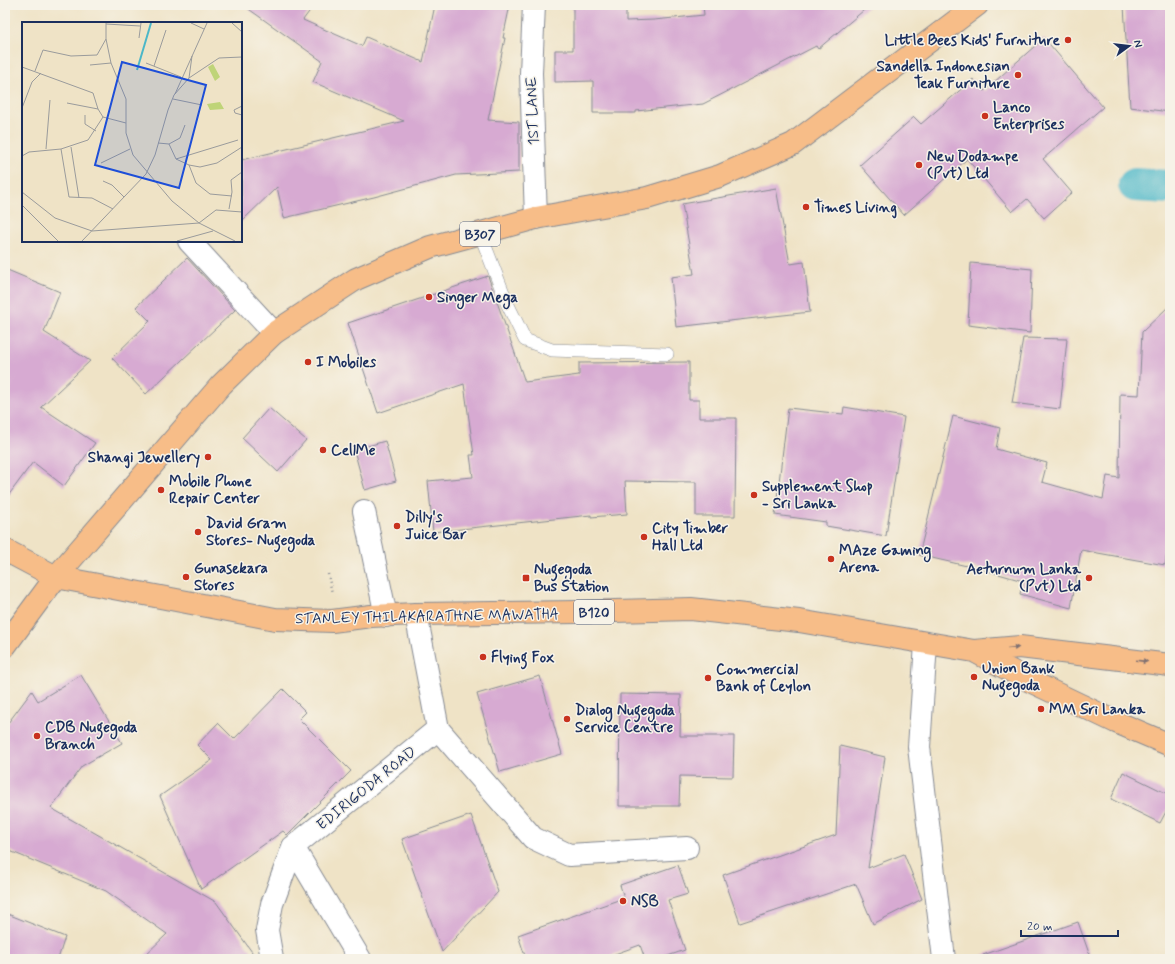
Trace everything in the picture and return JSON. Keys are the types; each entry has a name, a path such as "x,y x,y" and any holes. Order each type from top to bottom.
{"main road":[{"name":"B307","path":"56,577 221,385 274,333 356,280 430,247 536,218 647,198 720,176 793,144 977,5"},
{"name":"STANLEY THILAKARATHNE MAWATHA","path":"5,550 56,577 275,619 332,621 416,614 691,609 799,621 926,644 974,651 1103,716 1170,745"},
{"path":"5,646 56,577"},
{"path":"974,651 1020,647 1170,664"}],"street":[{"name":"1ST LANE","path":"534,5 531,73 536,218"},
{"path":"190,242 274,333"},
{"path":"364,511 386,616"},
{"path":"416,614 438,729 533,838 569,855 687,848"},
{"path":"926,644 919,747 944,959"},
{"name":"EDIRIGODA ROAD","path":"293,847 438,729"},
{"path":"272,959 267,930 268,923 272,904 293,847"},
{"path":"293,847 360,959"}],"lane":[{"path":"480,233 507,302 525,340 552,350 667,354"}],"building":[{"path":"243,5 314,5 303,20 362,46 366,37 423,62 435,5 510,5 503,38 505,38 488,120 519,122 519,172 456,175 374,197 284,218 277,187 242,221 242,160 404,121 313,82 322,61"},
{"path":"573,5 626,5 626,21 704,15 703,5 870,5 818,49 816,46 703,104 636,111 636,113 593,113 593,81 555,82 555,50 573,50"},
{"path":"1124,5 1170,5 1170,112 1130,107"},
{"path":"1044,38 1103,107 1043,159 1072,193 1044,218 1027,199 1012,212 967,159 904,215 860,165 914,117 921,124 973,79 984,91"},
{"path":"776,188 790,264 804,262 810,312 676,327 671,277 694,274 682,204"},
{"path":"187,258 235,310 146,394 112,358 150,321 136,307"},
{"path":"971,263 1032,269 1030,333 968,325"},
{"path":"5,269 60,292 44,332 90,361 41,407 95,443 64,486 33,462 5,500"},
{"path":"488,276 525,382 579,375 579,363 689,362 689,400 699,400 699,418 736,418 735,516 696,516 696,482 625,481 627,514 591,517 591,515 433,532 428,481 473,477 470,455 474,455 464,384 378,413 348,323"},
{"path":"1170,305 1170,534 1165,565 1081,550 1071,608 1020,594 1023,581 967,565 919,555 953,416 1000,428 996,449 1047,463 1042,482 1103,499 1107,476 1119,478 1120,394 1139,395 1142,332"},
{"path":"1023,338 1067,339 1060,409 1012,403"},
{"path":"844,407 904,417 886,536 826,526 826,522 775,515 788,408 843,414"},
{"path":"269,408 306,440 278,472 242,438"},
{"path":"385,441 396,481 365,490 354,450"},
{"path":"81,675 122,743 82,766 51,808 216,902 257,959 141,959 167,934 106,891 5,849 5,727 32,691 38,701"},
{"path":"540,676 562,754 500,772 477,694"},
{"path":"283,689 306,712 299,719 351,771 287,835 283,831 201,889 160,796 212,760 197,745 218,723 234,739"},
{"path":"620,694 681,695 680,736 734,736 733,777 680,776 679,806 619,806"},
{"path":"840,746 885,757 868,868 904,854 922,899 873,924 856,884 740,923 723,875 836,835"},
{"path":"1123,772 1170,795 1170,804 1160,823 1111,799"},
{"path":"471,815 498,892 442,952 402,839"},
{"path":"678,865 688,894 668,900 685,950 659,959 645,959 640,945 601,959 526,959 518,935 624,898 620,885"},
{"path":"5,913 65,937 58,959 5,959"},
{"path":"1078,922 1091,959 983,959 983,955"}],"waterway":[{"path":"1135,185 1170,187"}],"place":[{"name":"Little Bees Kids' Furniture","path":"1068,40"},
{"name":"Sandella Indonesian Teak Furniture","path":"1018,75"},
{"name":"Lanco Enterprises","path":"985,116"},
{"name":"New Dodampe (Pvt) Ltd","path":"919,165"},
{"name":"Times Living","path":"806,207"},
{"name":"Singer Mega","path":"429,297"},
{"name":"I Mobiles","path":"308,362"},
{"name":"CellMe","path":"323,450"},
{"name":"Shangi Jewellery","path":"208,457"},
{"name":"Mobile Phone Repair Center","path":"161,490"},
{"name":"Supplement Shop - Sri Lanka","path":"754,495"},
{"name":"Dilly's Juice Bar","path":"397,526"},
{"name":"David Gram Stores- Nugegoda","path":"198,532"},
{"name":"City Timber Hall Ltd","path":"644,537"},
{"name":"MAze Gaming Arena","path":"831,559"},
{"name":"Gunasekara Stores","path":"186,577"},
{"name":"Nugegoda Bus Station","path":"526,578"},
{"name":"Aeturnum Lanka (Pvt) Ltd","path":"1089,578"},
{"name":"Flying Fox","path":"483,657"},
{"name":"Union Bank Nugegoda","path":"974,677"},
{"name":"Commercial Bank of Ceylon","path":"708,678"},
{"name":"MM Sri Lanka","path":"1041,709"},
{"name":"Dialog Nugegoda Service Centre","path":"567,719"},
{"name":"CDB Nugegoda Branch","path":"37,736"},
{"name":"NSB","path":"623,901"}]}
